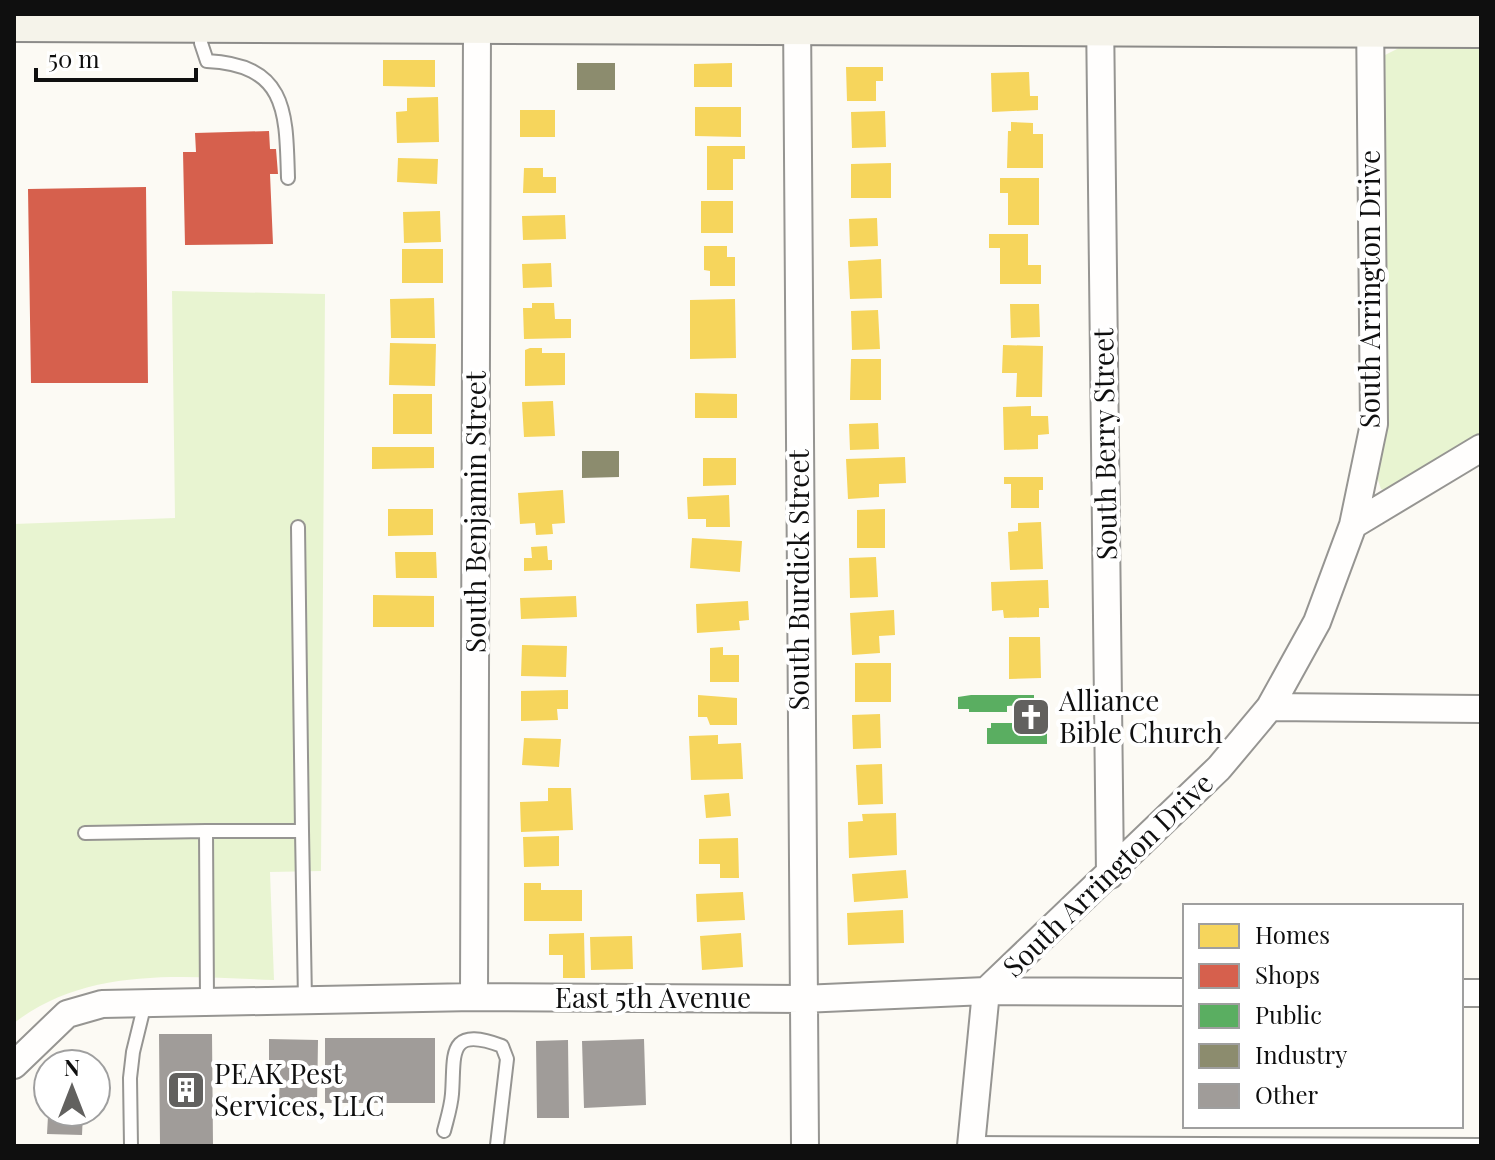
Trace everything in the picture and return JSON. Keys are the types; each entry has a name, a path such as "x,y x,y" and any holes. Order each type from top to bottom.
{"street":[{"path":"14,23 201,19 1370,21 1481,29"},
{"name":"South Burdick Street","path":"797,20 805,1146"},
{"name":"South Berry Street","path":"1100,20 1110,875"},
{"name":"South Benjamin Street","path":"474,997 498,21"},
{"name":"South Arrington Drive","path":"971,1145 986,991 1219,768 1270,707 1317,622 1353,525 1374,424 1370,21"},
{"path":"1353,525 1481,448"},
{"path":"1270,707 1481,709"},
{"name":"East 5th Avenue","path":"14,1065 67,1014 102,1004 474,997 802,999 986,991 1183,992"}],"lane":[{"path":"201,19 201,43 207,61 228,62 258,73 274,88 286,117 288,178"},
{"path":"298,527 305,1000"},
{"path":"206,831 207,1002"},
{"path":"85,833 302,831"},
{"path":"131,1146 133,1003"},
{"path":"444,1131 452,1094 451,1060 454,1050 462,1043 487,1041 502,1046 507,1059 497,1145"},
{"path":"971,1145 1481,1145"}],"green space":[{"path":"1481,46 1481,433 1388,491 1381,489 1377,477 1383,450 1388,341 1385,55 1401,47"},
{"path":"172,291 325,294 321,871 270,872 274,980 172,977 106,983 74,991 43,1004 14,1023 14,524 175,518"}],"building: Homes":[{"path":"383,60 435,60 435,87 383,86"},
{"path":"732,63 732,87 694,87 694,64"},
{"path":"846,67 883,67 883,81 876,81 876,101 847,101"},
{"path":"1029,72 1030,96 1038,96 1038,110 992,112 991,73"},
{"path":"438,97 439,142 397,143 396,112 407,111 407,98"},
{"path":"695,107 741,107 741,137 695,136"},
{"path":"520,110 555,110 555,137 520,137"},
{"path":"885,111 886,147 852,148 851,112"},
{"path":"1011,122 1033,123 1033,134 1043,134 1043,168 1007,168"},
{"path":"707,146 745,146 745,159 733,159 733,190 707,190"},
{"path":"398,158 438,159 437,184 397,182"},
{"path":"891,163 891,198 851,198 851,164"},
{"path":"524,168 543,168 543,177 556,177 556,193 523,193"},
{"path":"1000,178 1039,178 1039,225 1008,225 1008,193 1000,193"},
{"path":"701,201 733,201 733,233 701,233"},
{"path":"440,211 441,242 404,243 403,212"},
{"path":"565,215 566,239 523,240 522,216"},
{"path":"877,218 878,246 850,247 849,219"},
{"path":"989,234 1028,234 1028,265 1041,265 1041,284 1000,284 1000,248 989,248"},
{"path":"704,246 727,246 727,257 735,257 735,286 710,286 710,271 704,270"},
{"path":"402,249 443,249 443,283 402,283"},
{"path":"881,259 882,298 850,299 848,261"},
{"path":"551,263 552,287 523,288 522,264"},
{"path":"434,298 435,338 391,338 390,299"},
{"path":"735,299 736,358 690,359 690,300"},
{"path":"532,303 554,303 555,319 571,319 571,338 524,339 523,308 532,308"},
{"path":"1010,304 1039,304 1040,337 1011,338"},
{"path":"878,310 880,349 852,350 851,311"},
{"path":"390,343 436,344 435,386 389,385"},
{"path":"1003,345 1043,346 1042,397 1016,397 1017,373 1002,373"},
{"path":"542,348 542,353 565,353 565,385 525,386 525,350"},
{"path":"851,359 881,359 881,400 850,400"},
{"path":"695,393 737,394 737,418 695,418"},
{"path":"393,394 432,394 432,434 393,434"},
{"path":"553,401 555,436 524,437 522,402"},
{"path":"1031,406 1031,416 1048,416 1049,434 1038,435 1038,449 1004,450 1003,407"},
{"path":"878,423 879,449 850,450 849,424"},
{"path":"372,447 434,447 434,468 372,469"},
{"path":"905,457 906,483 879,484 879,497 848,499 846,459"},
{"path":"703,458 736,458 736,485 703,486"},
{"path":"1004,477 1043,477 1039,508 1011,508 1011,484 1004,484"},
{"path":"563,490 565,523 552,524 553,534 536,535 535,523 520,524 518,493"},
{"path":"729,495 730,527 706,527 706,519 688,519 687,497"},
{"path":"388,509 433,509 433,535 388,536"},
{"path":"885,509 885,548 857,548 857,510"},
{"path":"1041,522 1043,569 1010,570 1008,532 1018,531 1018,523"},
{"path":"692,538 742,541 740,572 690,568"},
{"path":"547,546 552,570 524,571 524,558 532,558 531,547"},
{"path":"395,552 436,552 437,578 396,578"},
{"path":"876,557 878,597 850,598 849,558"},
{"path":"1048,580 1049,608 1039,608 1039,617 1004,618 1003,610 992,611 991,582"},
{"path":"373,595 434,596 434,627 373,627"},
{"path":"576,596 577,617 521,619 520,598"},
{"path":"748,601 749,620 739,621 740,630 697,633 696,604"},
{"path":"894,610 895,635 879,636 880,653 852,655 850,613"},
{"path":"1009,637 1040,637 1041,678 1009,679"},
{"path":"522,645 567,646 566,677 521,676"},
{"path":"723,647 723,655 739,655 739,682 710,682 710,648"},
{"path":"855,663 891,663 891,702 855,702"},
{"path":"568,690 568,709 557,709 558,720 521,721 521,691"},
{"path":"698,695 737,698 737,725 710,725 707,717 698,717"},
{"path":"880,714 881,748 853,749 852,715"},
{"path":"718,735 718,744 741,743 743,779 691,780 689,736"},
{"path":"524,738 561,739 559,767 522,765"},
{"path":"882,764 883,804 858,805 856,765"},
{"path":"548,788 571,788 573,830 521,832 520,802 548,801"},
{"path":"729,793 731,816 706,818 704,795"},
{"path":"896,813 897,855 849,858 848,822 863,821 862,814"},
{"path":"559,836 559,866 524,867 523,837"},
{"path":"738,838 739,878 720,878 720,864 699,864 699,839"},
{"path":"906,870 908,898 854,902 852,874"},
{"path":"524,883 541,883 541,890 582,890 582,921 524,921"},
{"path":"743,892 745,920 697,922 696,894"},
{"path":"903,910 904,943 848,945 847,913"},
{"path":"584,933 585,978 563,978 563,955 549,955 549,934"},
{"path":"741,933 743,967 702,970 700,936"},
{"path":"632,936 633,969 591,970 590,937"}],"building: Shops":[{"path":"269,131 270,149 276,149 278,174 270,174 273,244 185,245 183,152 196,152 195,133"},
{"path":"146,187 148,383 31,383 28,189"}],"building: Public":[{"name":"Alliance Bible Church","path":"1034,695 1034,706 1047,706 1047,744 987,744 987,728 991,728 991,723 1015,723 1015,710 1023,710 1023,705 1007,706 1007,712 958,709 958,697"}],"building: Industry":[{"path":"577,63 615,63 615,90 577,90"},
{"path":"582,451 619,451 619,477 582,478"}],"building: Other":[{"name":"PEAK Pest Services, LLC","path":"159,1034 212,1034 213,1146 160,1146"},
{"path":"325,1038 435,1038 435,1103 325,1103"},
{"path":"269,1039 318,1040 317,1104 279,1103 280,1068 269,1068"},
{"path":"644,1039 646,1105 584,1108 582,1041"},
{"path":"568,1040 569,1118 537,1118 536,1041"},
{"path":"47,1128 82,1128 82,1135 47,1134"}],"place":[{"name":"Alliance Bible Church","path":"1031,717"},
{"name":"PEAK Pest Services, LLC","path":"186,1090"}]}
